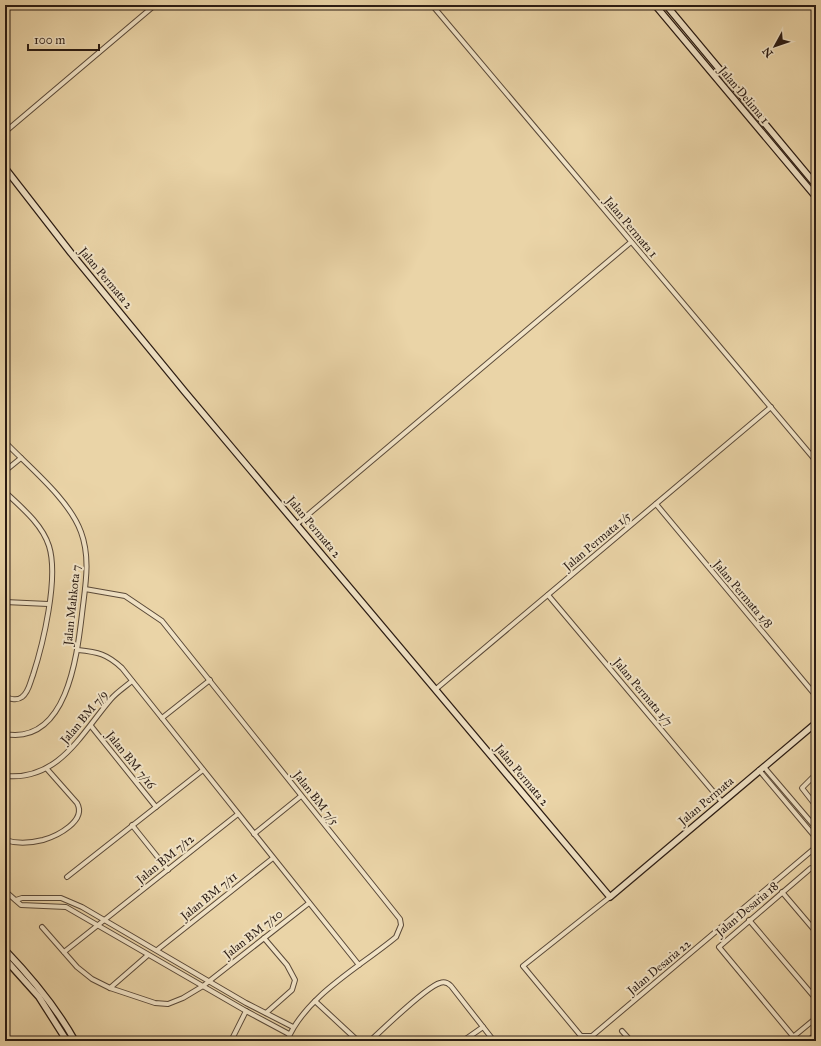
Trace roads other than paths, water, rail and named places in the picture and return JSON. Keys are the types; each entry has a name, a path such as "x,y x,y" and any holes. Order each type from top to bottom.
{"street":[{"path":"5,132 156,5"},
{"name":"Jalan Permata 1","path":"432,5 816,461"},
{"name":"Jalan Delima 1","path":"656,5 816,197"},
{"name":"Jalan Delima 1","path":"666,5 816,185"},
{"name":"Jalan Permata 2","path":"5,168 71,253 610,897"},
{"path":"297,524 631,242"},
{"name":"Jalan Permata 1/5","path":"436,689 771,407"},
{"name":"Jalan Mahkota 7","path":"5,442 66,506 81,531 87,561 78,650 67,690 53,715 35,730 27,733 5,734"},
{"path":"5,471 21,458"},
{"path":"5,492 31,517 49,545 51,578 47,622 39,656 28,691 24,696 17,699 5,697"},
{"name":"Jalan Permata 1/8","path":"656,504 816,696"},
{"name":"Jalan BM 7/5","path":"85,589 125,596 162,621 401,921 401,927 396,937 315,1001 293,1026 287,1041"},
{"name":"Jalan Permata 1/7","path":"548,595 722,802"},
{"path":"5,602 48,604"},
{"path":"78,650 97,651 106,655 122,668 359,966"},
{"path":"162,718 210,680"},
{"name":"Jalan BM 7/9","path":"5,776 25,776 47,769 73,747 111,699 132,681"},
{"name":"Jalan Permata","path":"610,897 816,723"},
{"name":"Jalan BM 7/16","path":"91,726 156,807"},
{"path":"5,840 20,842 44,840 68,827 78,817 79,808 77,803 47,769"},
{"path":"762,769 816,828"},
{"path":"762,769 816,838"},
{"path":"67,877 202,770"},
{"path":"816,774 802,786 803,790 816,806"},
{"path":"254,834 301,796"},
{"name":"Jalan BM 7/12","path":"64,952 238,814"},
{"path":"132,825 168,870"},
{"name":"Jalan Desaria 22","path":"610,897 523,966 581,1036 592,1036 816,847"},
{"name":"Jalan BM 7/11","path":"157,950 273,858"},
{"name":"Jalan Desaria 18","path":"797,1041 719,949 720,945 808,870 812,867 816,868"},
{"path":"5,891 21,905 64,907 289,1034"},
{"path":"782,892 816,932"},
{"path":"16,900 22,898 61,898 104,920 266,1013 293,1026"},
{"name":"Jalan BM 7/10","path":"42,927 77,967 92,979 110,988 155,1003 168,1004 183,998 203,986 309,902"},
{"path":"749,920 816,999"},
{"path":"264,938 287,965 295,980 292,990 266,1013"},
{"path":"5,950 46,996 63,1019 75,1041"},
{"path":"110,988 148,955"},
{"path":"5,959 39,997 67,1041"},
{"path":"370,1041 424,993 441,982 447,983 451,986 494,1041"},
{"path":"315,1001 358,1041"},
{"path":"232,1041 246,1011"},
{"path":"793,1037 816,1018"},
{"path":"463,1041 483,1027"},
{"path":"622,1031 631,1041"},
{"path":"808,1041 816,1034"}]}
